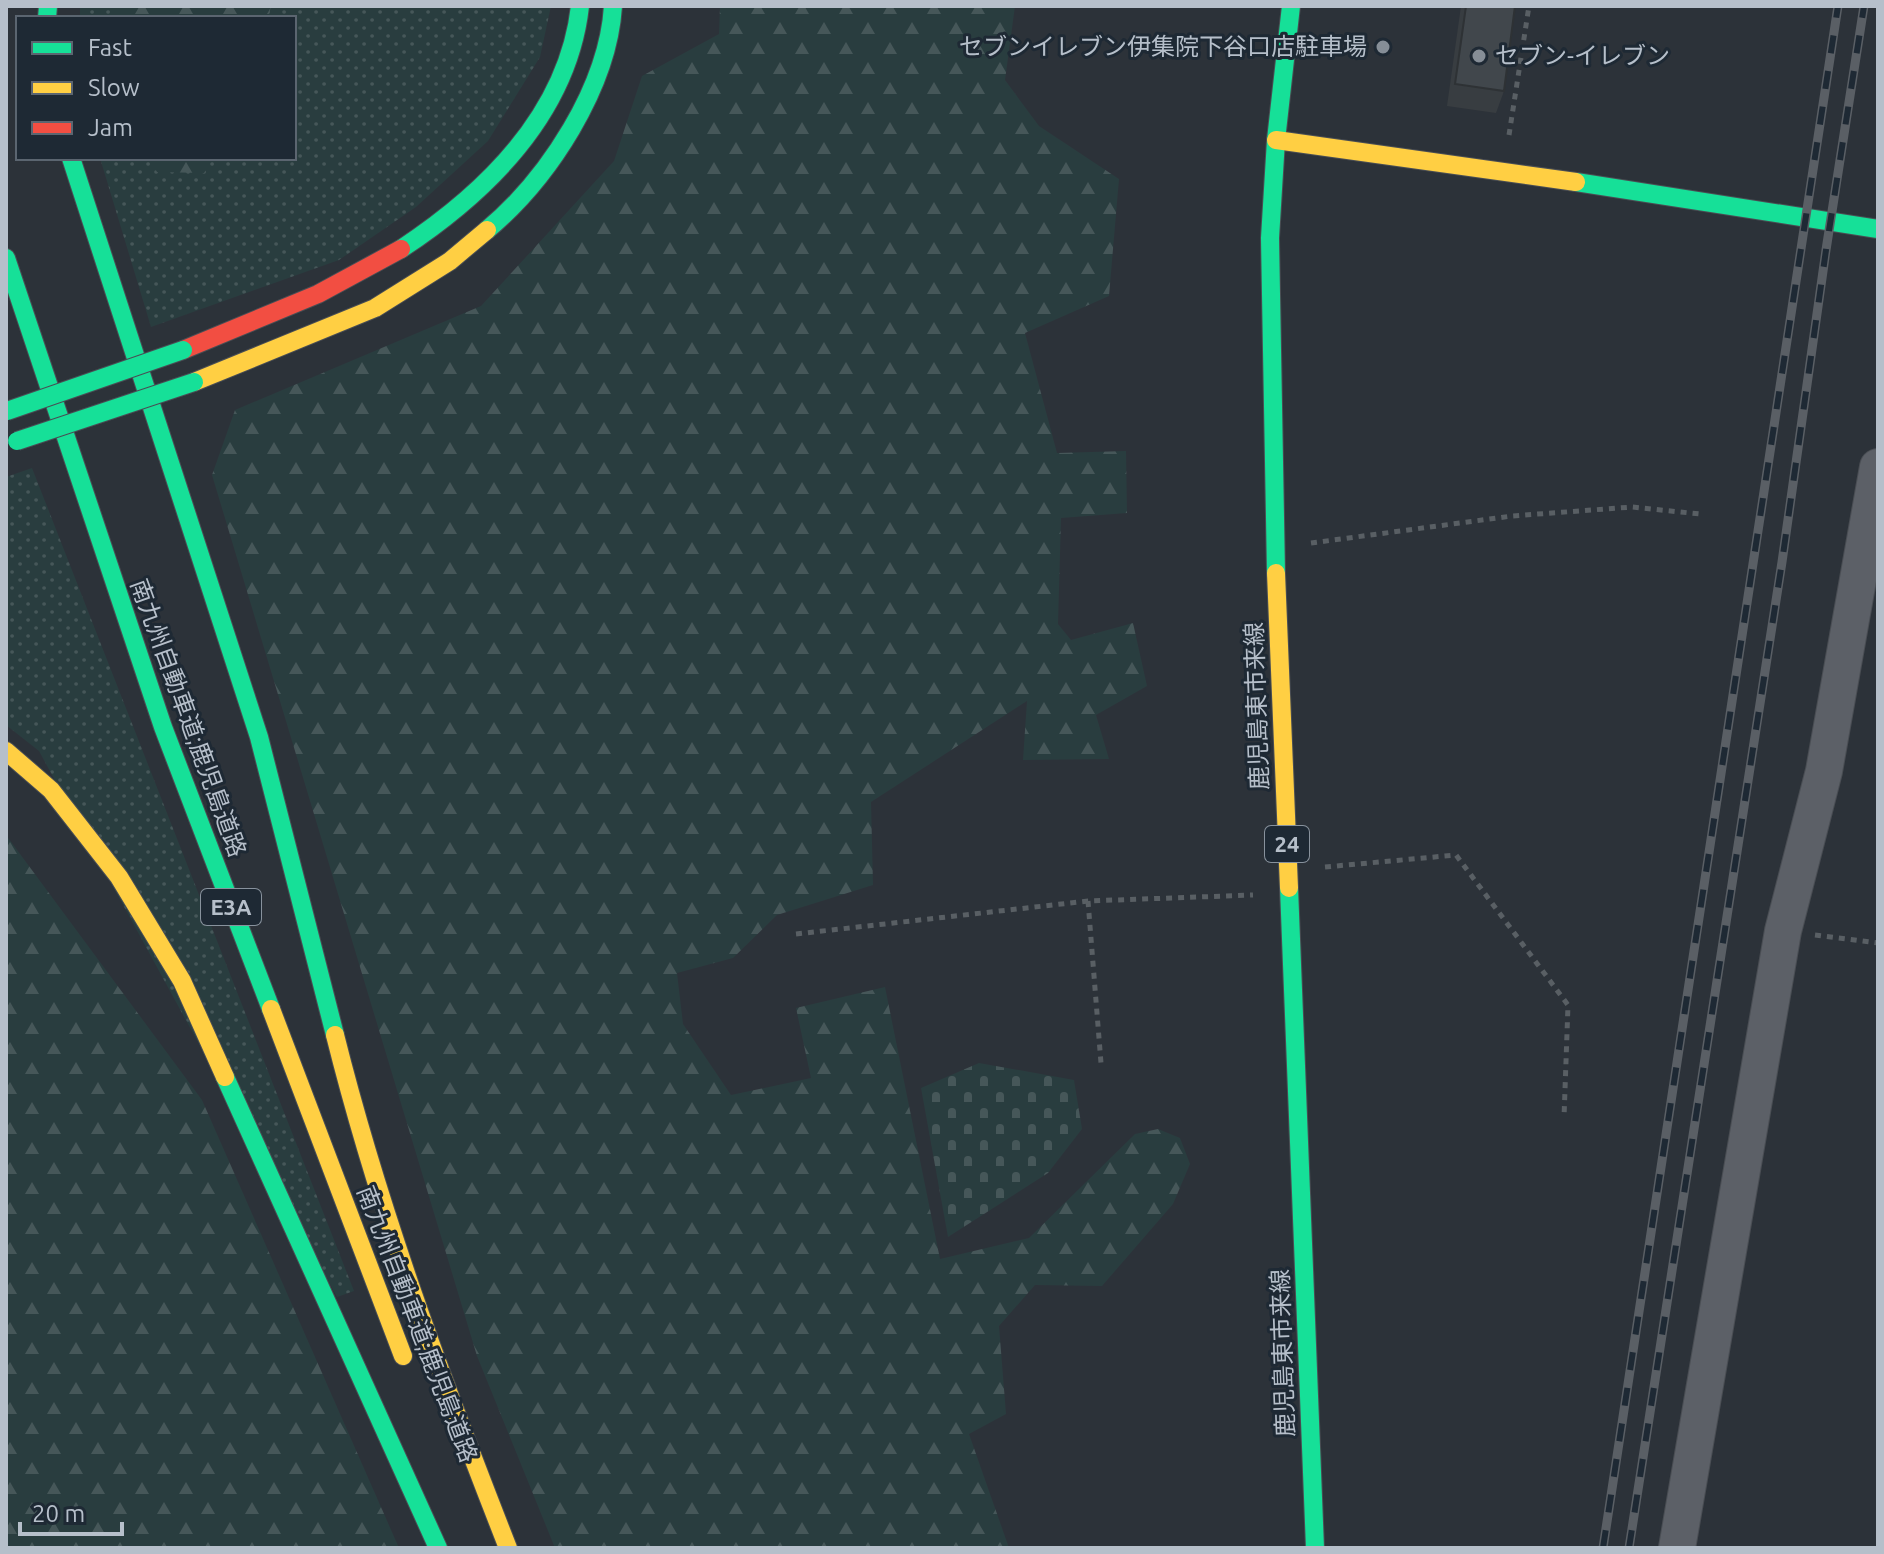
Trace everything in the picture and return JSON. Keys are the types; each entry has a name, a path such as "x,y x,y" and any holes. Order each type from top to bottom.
{"main road":[{"path":"6,412 183,350 280,311 384,260 447,219 515,152 557,85 579,20 580,6"},
{"path":"11,443 194,382 375,308 450,261 500,219 546,167 590,96 612,21 613,6"},
{"name":"鹿児島東市来線","path":"1291,6 1276,140 1270,238 1275,548 1315,1548"},
{"path":"1276,140 1503,171 1878,229"},
{"path":"72,160 259,737 338,1049 392,1236 455,1414 508,1548"},
{"name":"南九州自動車道;鹿児島道路","path":"6,258 163,727 408,1369"},
{"path":"6,751 51,790 119,877 182,981 438,1548"}],"street":[{"path":"1677,1548 1783,931 1824,771 1878,467"}],"path":[{"path":"1503,171 1529,6"},
{"path":"1275,548 1512,516 1632,507 1700,514"},
{"path":"1288,870 1456,855 1568,1005 1564,1118"},
{"path":"796,934 1088,901 1289,893"},
{"path":"1088,901 1101,1063"},
{"path":"1783,931 1878,943"}],"green space":[{"path":"80,6 551,6 540,57 488,141 416,207 339,260 151,327 101,160 296,160 296,16 80,16"},
{"path":"116,6 271,6 268,16 115,16"},
{"path":"720,6 1015,6 1005,80 1039,126 1119,179 1109,296 1025,333 1057,453 1126,451 1127,513 1061,518 1058,624 1071,640 1133,623 1147,686 1096,715 1109,759 1023,760 1027,701 871,802 873,885 777,915 733,958 677,973 683,1024 731,1095 811,1078 796,1008 885,987 940,1259 1029,1238 1135,1134 1158,1129 1180,1138 1190,1164 1173,1204 1102,1286 1035,1285 999,1326 1006,1414 969,1434 1009,1548 555,1548 477,1356 212,475 235,410 481,306 614,161 642,76 719,34"},
{"path":"150,160 212,160 204,173 157,172"},
{"path":"32,468 354,1291 337,1297 39,751 6,725 6,477"},
{"path":"6,835 202,1100 399,1548 6,1548"},
{"path":"979,1063 1074,1080 1082,1129 1048,1173 948,1237 921,1088"}],"building":[{"name":"セブン-イレブン","path":"1466,6 1515,6 1504,91 1455,84"}],"railway":[{"path":"1603,1548 1838,6"},
{"path":"1629,1548 1782,562 1864,6"}],"traffic: fast":[{"path":"47,16 48,6"},
{"path":"401,249 463,202 518,147 541,115 559,81 572,45 580,6"},
{"path":"487,230 532,184 571,129 600,68 609,37 613,6"},
{"path":"1276,573 1270,238 1276,140 1291,6"},
{"path":"72,160 259,737 335,1035"},
{"path":"1576,182 1878,229"},
{"path":"6,258 163,727 271,1009"},
{"path":"7,411 183,350"},
{"path":"17,441 194,382"},
{"path":"1289,888 1315,1548"},
{"path":"225,1077 438,1548"}],"traffic: slow":[{"path":"1276,140 1576,182"},
{"path":"194,382 375,308 450,261 487,230"},
{"path":"1276,573 1289,888"},
{"path":"6,751 51,790 119,877 182,981 225,1077"},
{"path":"271,1009 403,1356"},
{"path":"335,1035 371,1166 413,1294 508,1548"}],"traffic: jam":[{"path":"183,350 318,294 401,249"}],"place":[{"name":"セブンイレブン伊集院下谷口店駐車場","path":"1383,47"},
{"name":"セブン-イレブン","path":"1479,56"}]}
